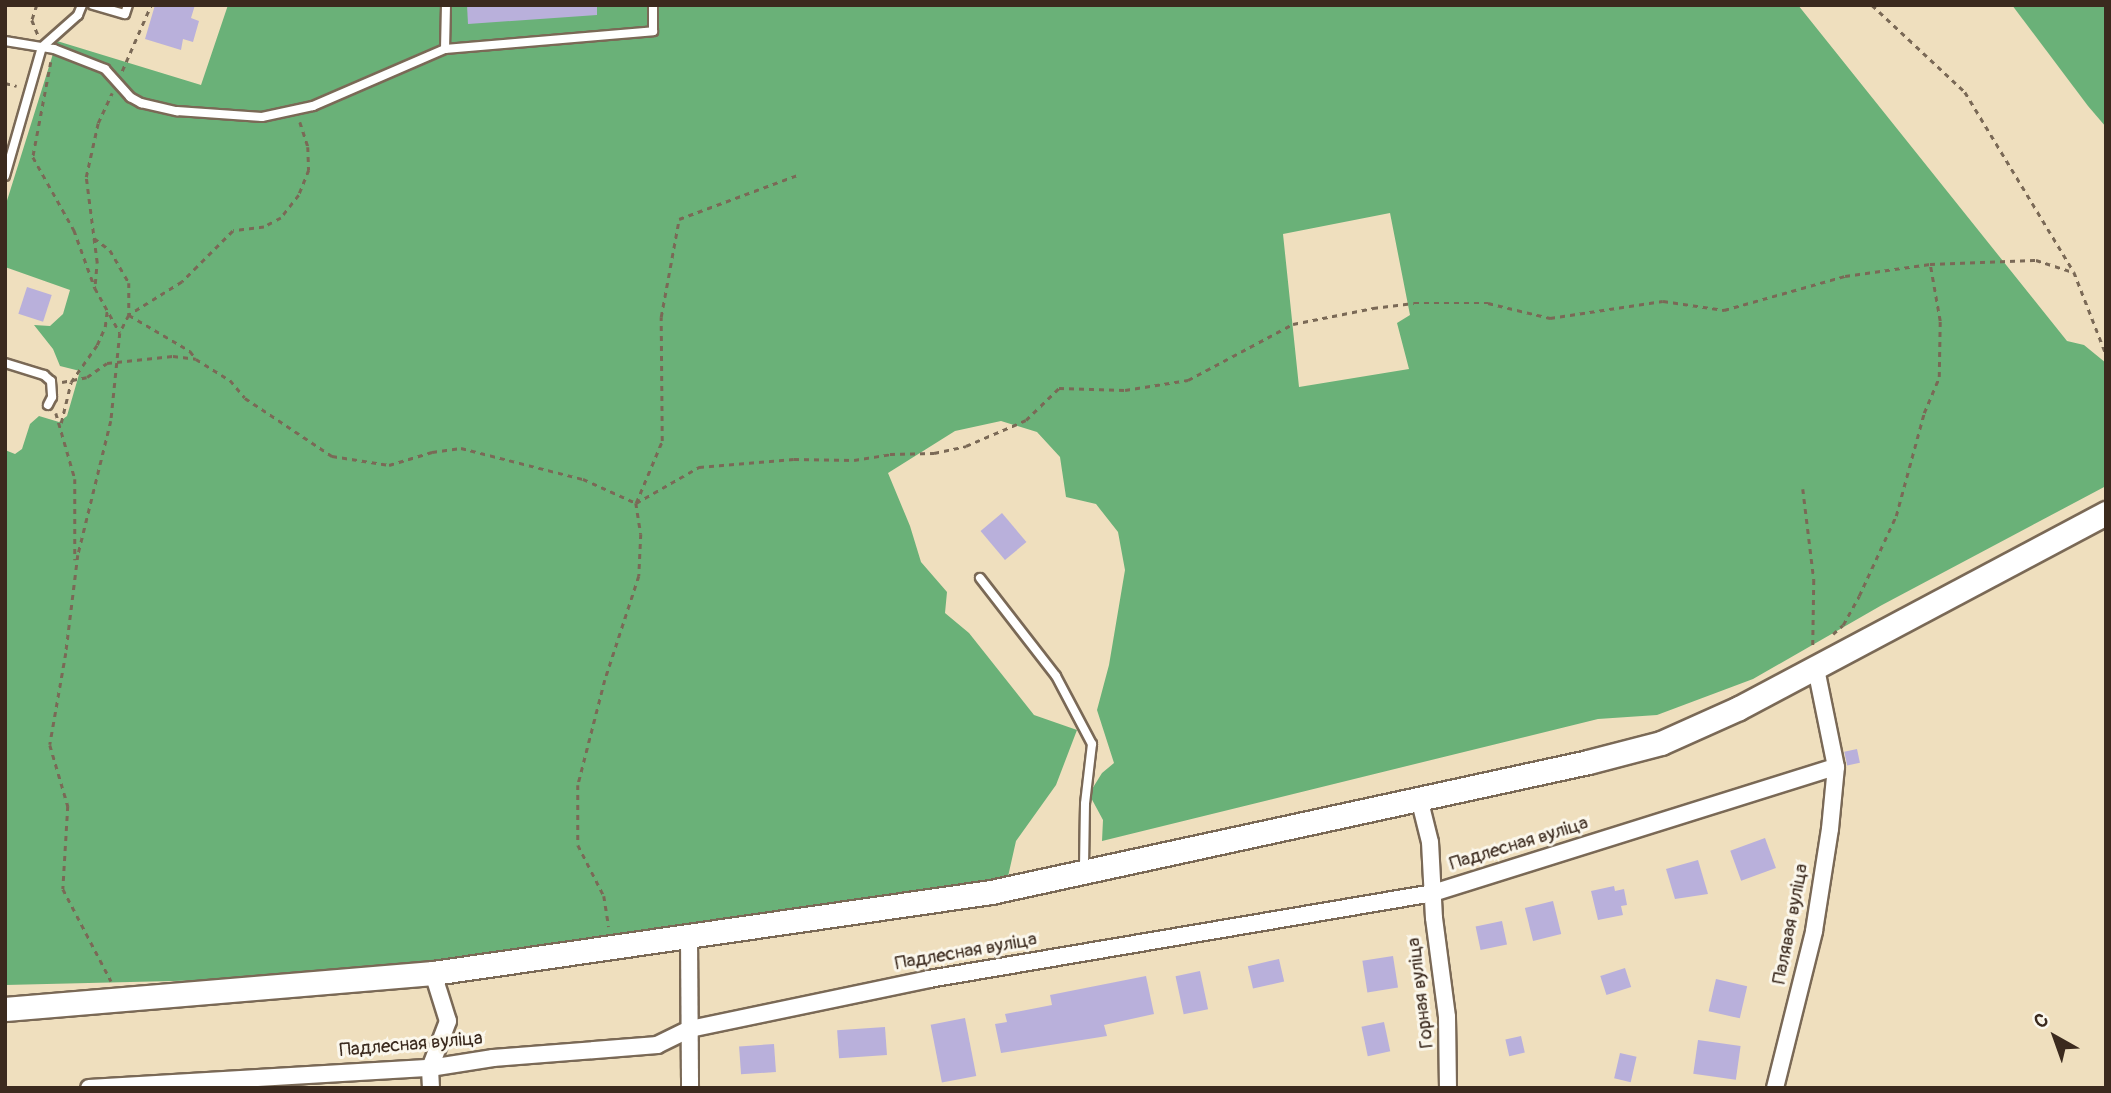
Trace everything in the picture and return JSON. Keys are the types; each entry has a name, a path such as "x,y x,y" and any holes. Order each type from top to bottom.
{"street":[{"path":"5,1009 121,1002 433,973 991,892 1588,762 1661,743 1729,713 2106,513"},
{"name":"Палявая вуліца","path":"1775,1088 1814,931 1830,829 1836,767 1816,669"},
{"name":"Падлесная вуліца","path":"89,1088 430,1068 494,1058 657,1045 690,1029 929,979 1433,893 1836,767"},
{"name":"Горная вуліца","path":"1419,798 1430,842 1438,960 1447,1017 1448,1088"},
{"path":"689,936 690,1088"},
{"path":"431,1088 430,1068 448,1021 433,973"}],"lane":[{"path":"5,176 42,47 78,15 82,5"},
{"path":"93,5 125,14 128,5"},
{"path":"445,50 446,5"},
{"path":"5,41 54,49 105,69 130,97 141,103 177,111 262,117 313,106 445,50 653,31 653,5"},
{"path":"5,363 44,375 51,381 52,390 48,405"},
{"path":"980,578 1056,676 1092,744 1085,804 1083,872"}],"path":[{"path":"37,5 32,20 42,47"},
{"path":"95,288 94,238 86,177 98,123 146,23 151,5"},
{"path":"1872,5 1965,92 2074,272 2106,354"},
{"path":"54,49 33,157 74,230 95,288 120,333"},
{"path":"129,315 182,282 233,231 264,227 281,218 299,195 309,170 308,147 296,110"},
{"path":"614,947 604,896 578,845 578,785 604,680 639,576 641,534 636,503 662,441 661,317 679,219 797,175"},
{"path":"94,238 110,250 129,283 129,315 120,333 111,421 76,571 66,653 50,746 68,806 63,889 121,1002"},
{"path":"636,503 699,467 794,460 855,460 890,454 934,453 966,446 1026,420 1059,388 1125,390 1188,380 1293,324 1414,303 1488,303 1550,318 1663,301 1724,310 1845,276 1930,264 2036,260 2074,272"},
{"path":"1833,634 1843,625 1859,596 1896,516 1924,413 1939,377 1940,321 1930,264"},
{"path":"60,426 71,382 97,345 105,327 107,309"},
{"path":"129,315 190,351 196,359 230,380 245,398 332,456 389,465 432,452 461,448 583,479 636,503"},
{"path":"65,382 87,377 107,363 118,361 173,356 196,359"},
{"path":"52,390 75,479 76,571"},
{"path":"1803,489 1814,580 1813,654 1816,669"}],"green space":[{"path":"228,5 1798,5 2067,341 2084,345 2106,363 2106,486 1882,605 1753,679 1657,715 1598,719 1102,841 1103,820 1089,794 1102,773 1114,763 1097,710 1109,665 1125,570 1118,532 1096,504 1066,497 1060,457 1037,432 1001,421 955,431 888,473 910,526 921,562 947,592 945,613 969,633 1034,715 1077,730 1056,785 1016,841 1007,881 340,977 5,985 5,450 15,454 22,449 30,424 39,416 59,422 67,416 80,371 60,366 53,349 34,325 50,326 63,314 70,290 5,267 5,207 57,41 201,85","holes":["1390,213 1410,315 1397,323 1409,369 1299,387 1283,234"]},
{"path":"2012,5 2106,5 2106,127 2088,106"}],"building":[{"path":"155,5 195,5 191,18 199,21 193,42 183,39 181,50 145,39"},
{"path":"467,5 597,5 597,15 468,24"},
{"path":"27,287 52,295 43,322 18,314"},
{"path":"1002,513 1026,542 1005,560 981,531"},
{"path":"1857,749 1860,763 1847,765 1844,752"},
{"path":"1765,838 1776,868 1741,881 1730,851"},
{"path":"1698,860 1708,894 1675,899 1666,869"},
{"path":"1614,886 1615,891 1624,889 1627,905 1621,906 1623,915 1598,920 1591,891"},
{"path":"1553,901 1561,934 1533,941 1525,908"},
{"path":"1502,921 1507,944 1481,950 1476,927"},
{"path":"1393,956 1398,988 1367,992 1362,961"},
{"path":"1279,959 1284,981 1253,989 1248,966"},
{"path":"1625,968 1631,987 1606,995 1600,976"},
{"path":"1200,971 1208,1009 1184,1014 1176,976"},
{"path":"1146,976 1154,1014 1104,1025 1107,1036 1001,1053 995,1024 1007,1022 1005,1014 1052,1005 1050,995"},
{"path":"1716,979 1747,986 1740,1018 1709,1011"},
{"path":"965,1018 976,1076 942,1083 931,1025"},
{"path":"1384,1022 1390,1051 1368,1056 1362,1027"},
{"path":"885,1027 887,1055 839,1058 837,1030"},
{"path":"1521,1036 1525,1053 1509,1056 1505,1040"},
{"path":"1698,1040 1741,1046 1736,1080 1693,1074"},
{"path":"774,1044 776,1072 741,1074 739,1046"},
{"path":"1620,1053 1637,1057 1631,1082 1614,1078"}]}
